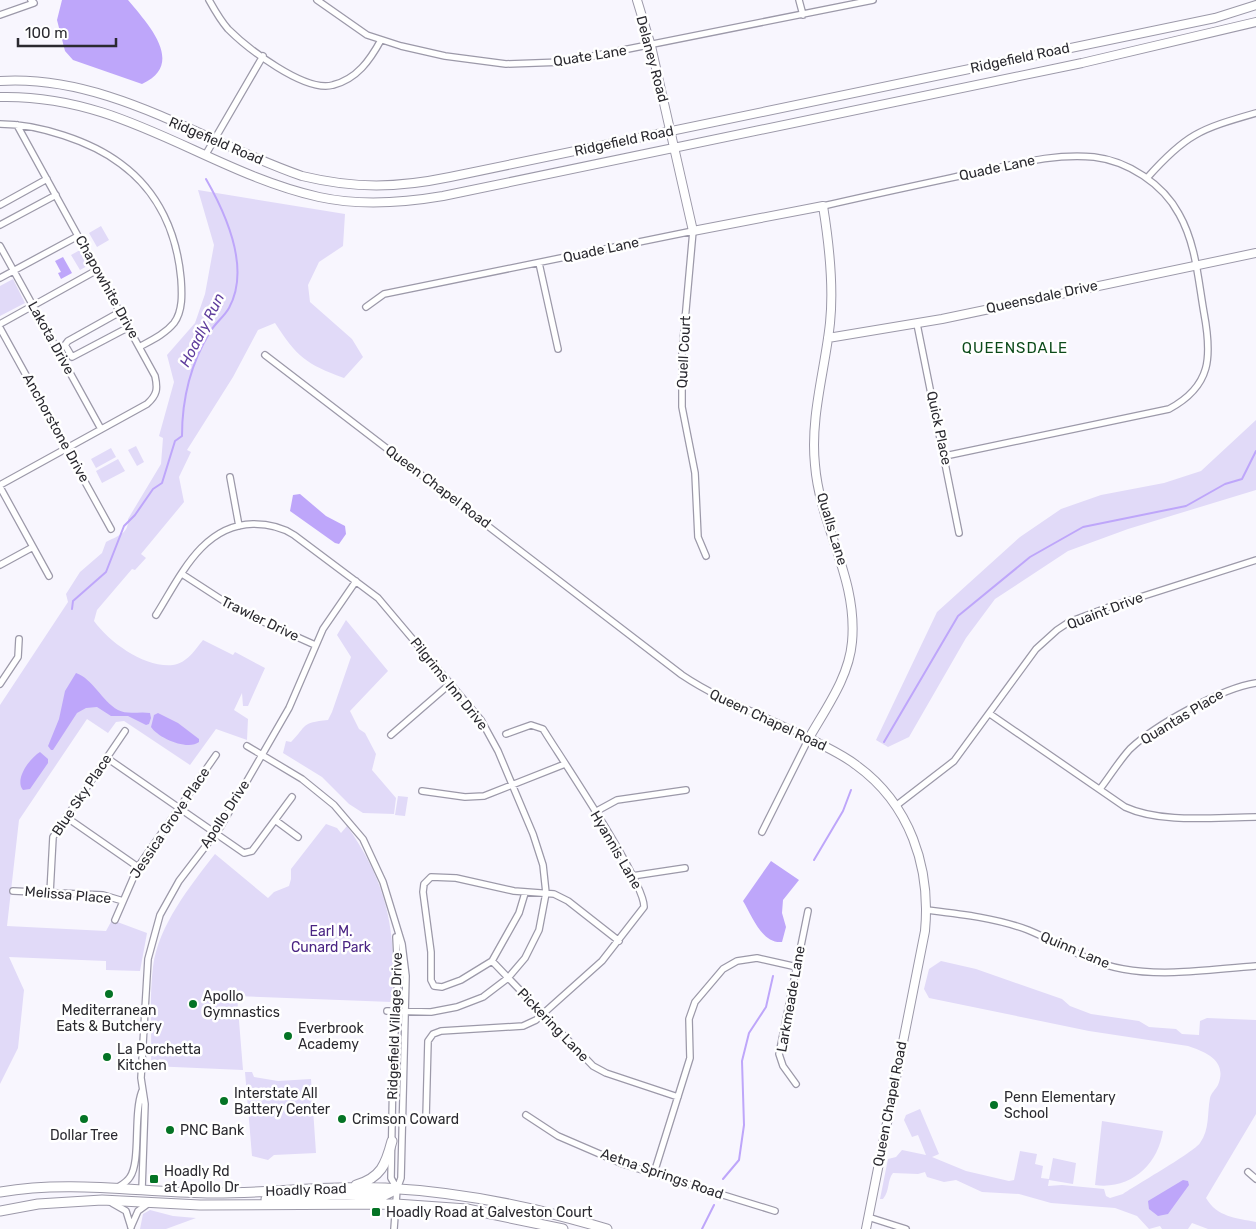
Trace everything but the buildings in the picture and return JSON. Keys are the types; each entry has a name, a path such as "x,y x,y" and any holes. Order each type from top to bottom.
{"main road":[{"name":"Delaney Road","path":"637,0 651,46 674,148"},
{"name":"Ridgefield Road","path":"0,81 52,83 98,93 302,176 337,184 379,187 419,183 670,132 1216,18 1256,5"},
{"name":"Ridgefield Road","path":"0,97 50,100 93,108 126,120 275,184 310,195 346,201 383,203 437,197 674,148 1082,63 1256,22"},
{"name":"Quell Court","path":"674,148 693,231"},
{"name":"Quade Lane","path":"693,231 823,206"},
{"name":"Qualls Lane","path":"809,738 840,684 852,643 846,575 823,508 815,467 817,402 828,338 830,281 823,206"},
{"name":"Queensdale Drive","path":"828,338 917,324 1256,253"},
{"name":"Queen Chapel Road","path":"809,738 856,765 878,783 897,805 906,821 922,861 927,910 925,931 866,1229"},
{"path":"346,1188 364,1183 379,1174 386,1162 392,1141"},
{"name":"Hoadly Road","path":"0,1192 60,1187 118,1187 221,1193 346,1188 397,1189 494,1201 558,1215 607,1229"},
{"path":"132,1201 142,1189"},
{"path":"224,1205 240,1201 308,1196 383,1196 397,1189"},
{"name":"Hoadly Road","path":"0,1211 38,1204 102,1200 224,1205 396,1204 467,1209 563,1229"}],"street":[{"path":"209,0 227,28 263,56 296,78 316,86 332,86 359,71 370,60 381,40"},
{"name":"Quate Lane","path":"317,0 367,35 381,40 445,56 506,64 563,62 651,46 874,0"},
{"path":"799,0 803,15"},
{"path":"0,15 32,1"},
{"path":"206,154 263,56"},
{"path":"1147,178 1169,154 1192,135 1215,125 1256,113"},
{"path":"0,124 35,127 93,147 122,164 156,200 169,224 180,264 182,288 180,310 174,322 161,335 140,347"},
{"name":"Chapowhite Drive","path":"17,125 155,376 156,394 147,404 101,429"},
{"name":"Quade Lane","path":"823,206 1061,156 1096,158 1114,162 1147,178 1161,191 1178,213 1191,241 1207,328 1209,355 1201,381 1179,403 1169,409 945,456"},
{"path":"0,205 47,179"},
{"path":"0,225 56,195"},
{"name":"Quade Lane","path":"366,307 384,294 693,231"},
{"name":"Quell Court","path":"693,231 682,354 682,406 695,473 697,531 699,543 706,556"},
{"path":"0,278 78,236"},
{"name":"Lakota Drive","path":"0,246 101,429"},
{"path":"539,263 558,349"},
{"path":"0,324 97,270"},
{"path":"120,312 68,341 65,345 72,357 129,327"},
{"name":"Quick Place","path":"917,324 959,533"},
{"name":"Anchorstone Drive","path":"0,328 111,529"},
{"name":"Queen Chapel Road","path":"266,356 706,691 731,704 764,715 809,738"},
{"path":"49,576 0,486 101,429"},
{"path":"230,477 239,526"},
{"name":"Pilgrims Inn Drive","path":"156,615 182,574 210,539 223,531 239,526 263,525 289,532 378,598 451,683 485,727 512,785 539,851 546,893 543,918 525,958 508,978 483,996 456,1007 431,1012 387,1011"},
{"path":"0,564 33,547"},
{"name":"Quaint Drive","path":"897,805 954,761 1036,649 1070,622 1256,560"},
{"name":"Trawler Drive","path":"182,574 244,614 315,645"},
{"name":"Apollo Drive","path":"142,1189 145,1104 142,1091 148,959 154,931 166,903 179,881 216,833 262,755 294,697 315,645 356,581"},
{"path":"0,684 18,657 18,639"},
{"path":"391,735 451,683"},
{"name":"Quantas Place","path":"1100,790 1122,758 1141,740 1220,693 1256,683"},
{"path":"990,714 1125,807 1147,815 1256,817"},
{"name":"Hyannis Lane","path":"426,1118 428,1041 433,1034 441,1031 523,1026 536,1020 602,961 644,907 642,895 632,876 595,812 540,726 531,725 506,734"},
{"name":"Blue Sky Place","path":"50,893 53,837 125,731"},
{"name":"Qualls Lane","path":"762,832 809,738"},
{"name":"Ridgefield Village Drive","path":"248,746 311,784 347,818 363,839 376,864 395,922 404,955 406,1012 401,1178 397,1189 394,1229"},
{"name":"Jessica Grove Place","path":"116,920 138,867 216,755"},
{"path":"107,758 240,851 248,854 292,797"},
{"path":"422,791 475,798 565,764"},
{"path":"595,812 617,800 686,790"},
{"path":"66,817 138,867"},
{"path":"275,820 298,837"},
{"path":"632,876 685,868"},
{"path":"525,893 518,913 492,961 461,980 442,988 434,986 431,980 431,952 423,892 424,884 431,878 450,878 525,893 546,893 568,901 619,941"},
{"name":"Melissa Place","path":"13,891 103,895 123,901"},
{"name":"Quinn Lane","path":"927,910 980,918 1025,929 1090,960 1122,969 1154,972 1256,966"},
{"name":"Larkmeade Lane","path":"796,1084 783,1066 779,1054 808,911"},
{"name":"Ridgefield Village Drive","path":"395,922 398,959 391,1178 397,1189"},
{"path":"654,1173 691,1053 688,1031 690,1013 695,1002 723,969 737,961 751,958 797,967"},
{"name":"Pickering Lane","path":"492,961 599,1070 678,1097"},
{"name":"Apollo Drive","path":"118,1187 130,1179 134,1168 137,1103 142,1091"},
{"name":"Aetna Springs Road","path":"526,1115 558,1136 624,1164 775,1211"},
{"path":"1248,1172 1256,1178"},
{"path":"102,1200 124,1209 129,1217 131,1228"},
{"path":"131,1228 140,1209 153,1201"},
{"path":"868,1217 906,1229"}],"green space":[{"path":"198,190 345,214 343,246 319,262 308,285 310,302 352,339 363,357 344,378 320,368 296,352 275,323 258,330 233,377 187,450 191,452 179,477 184,502 141,554 146,558 135,570 132,569 97,610 94,621 109,638 129,652 151,662 162,665 178,664 190,656 203,640 233,655 235,652 265,668 248,706 243,706 242,693 234,710 248,719 247,740 216,729 190,765 124,721 116,722 108,733 87,719 19,820 7,926 106,931 112,920 147,933 140,971 106,970 106,961 9,957 24,990 18,1048 0,1084 0,705 68,602 66,594 80,572 102,553 106,542 118,536 127,528 128,519 161,464 163,438 159,436 174,382 167,355 195,323 205,294 214,245"},
{"path":"101,226 109,240 97,247 89,233"},
{"path":"80,250 89,265 80,270 71,255"},
{"path":"13,279 25,303 0,316 0,286"},
{"path":"1256,420 1256,490 1128,529 1068,551 995,599 966,638 909,737 888,747 876,740 937,612 1020,537 1061,509 1101,495 1164,483 1201,471"},
{"path":"136,446 144,462 137,466 128,450"},
{"path":"111,448 116,457 96,468 91,459"},
{"path":"118,459 125,471 102,483 96,471"},
{"path":"346,620 388,671 350,711 359,729 365,733 376,754 372,770 396,798 394,814 363,813 349,804 322,777 283,753 286,741 291,742 308,724 328,720 332,712 351,657 337,635"},
{"path":"398,796 408,797 405,816 395,815"},
{"name":"Earl M. Cunard Park","path":"326,824 337,828 341,833 347,826 361,847 381,889 391,931 393,953 392,1002 237,996 243,1070 151,1066 151,991 156,952 161,937 176,907 195,879 215,854 268,898 274,892 289,886 291,869"},
{"path":"941,961 976,969 1062,999 1070,1006 1091,1014 1139,1021 1149,1027 1176,1029 1182,1034 1199,1035 1200,1021 1207,1018 1256,1020 1256,1114 1206,1198 1221,1213 1234,1218 1256,1222 1256,1229 1208,1229 1192,1223 1188,1229 1162,1229 1160,1226 1149,1229 1137,1216 1115,1208 1051,1203 1019,1194 982,1192 956,1180 944,1182 927,1177 925,1172 918,1174 893,1173 885,1196 883,1199 880,1199 888,1159 896,1157 902,1150 926,1155 918,1135 912,1137 904,1120 906,1115 920,1109 939,1154 932,1157 966,1171 1009,1181 1014,1180 1020,1151 1037,1154 1035,1164 1043,1166 1041,1178 1049,1179 1053,1158 1076,1163 1073,1184 1049,1180 1048,1186 1062,1185 1104,1189 1106,1196 1110,1198 1123,1194 1176,1161 1200,1143 1207,1127 1211,1096 1218,1085 1220,1070 1218,1064 1202,1051 1188,1046 1089,1031 929,998 924,989 929,969"},
{"path":"245,1072 252,1072 254,1077 278,1081 311,1079 316,1153 274,1155 268,1160 252,1156"},
{"path":"1102,1121 1163,1131 1155,1154 1140,1173 1131,1179 1108,1186 1095,1185"},
{"path":"150,1210 173,1216 196,1218 166,1229 140,1229 143,1214"}],"shaded area":[{"path":"62,0 128,0 145,20 159,44 162,55 161,66 155,76 142,84 73,60 65,51 57,20"},
{"path":"63,257 72,273 61,279 58,273 61,272 55,261"},
{"path":"300,494 326,516 345,526 346,534 339,544 290,511 293,495"},
{"path":"76,673 87,680 118,710 150,713 149,724 146,725 128,716 111,716 97,707 86,708 77,713 53,750 51,750 48,746 59,719 65,691"},
{"path":"158,713 178,723 199,739 199,742 188,745 181,744 160,735 151,727 154,715"},
{"path":"40,752 48,759 48,763 30,789 23,790 20,780 24,769"},
{"path":"771,861 799,880 783,900 782,913 786,927 782,942 769,939 763,934 743,901"},
{"path":"1183,1180 1188,1181 1189,1185 1168,1214 1158,1216 1149,1209 1148,1201"}],"waterway":[{"name":"Hoadly Run","path":"72,609 73,601 106,572 124,526 135,515 153,489 162,483 175,441 182,436 186,395 193,369 203,344 229,308 235,292 238,276 233,242 221,208 206,179"},
{"path":"884,742 958,616 1030,557 1083,527 1186,506 1225,484 1242,479 1256,451"},
{"path":"814,860 843,811 851,790"},
{"path":"723,1179 739,1160 744,1125 742,1061 749,1033 766,1007 773,976"},
{"path":"702,1229 714,1205"}],"place":[{"name":"Mediterranean Eats & Butchery","path":"109,994"},
{"name":"Apollo Gymnastics","path":"193,1004"},
{"name":"Everbrook Academy","path":"288,1036"},
{"name":"La Porchetta Kitchen","path":"107,1057"},
{"name":"Interstate All Battery Center","path":"224,1101"},
{"name":"Penn Elementary School","path":"994,1105"},
{"name":"Dollar Tree","path":"84,1119"},
{"name":"Crimson Coward","path":"342,1119"},
{"name":"PNC Bank","path":"170,1130"},
{"name":"Hoadly Rd at Apollo Dr","path":"154,1179"},
{"name":"Hoadly Road at Galveston Court","path":"376,1212"}],"district":[{"name":"QUEENSDALE","path":"1015,348"}]}
